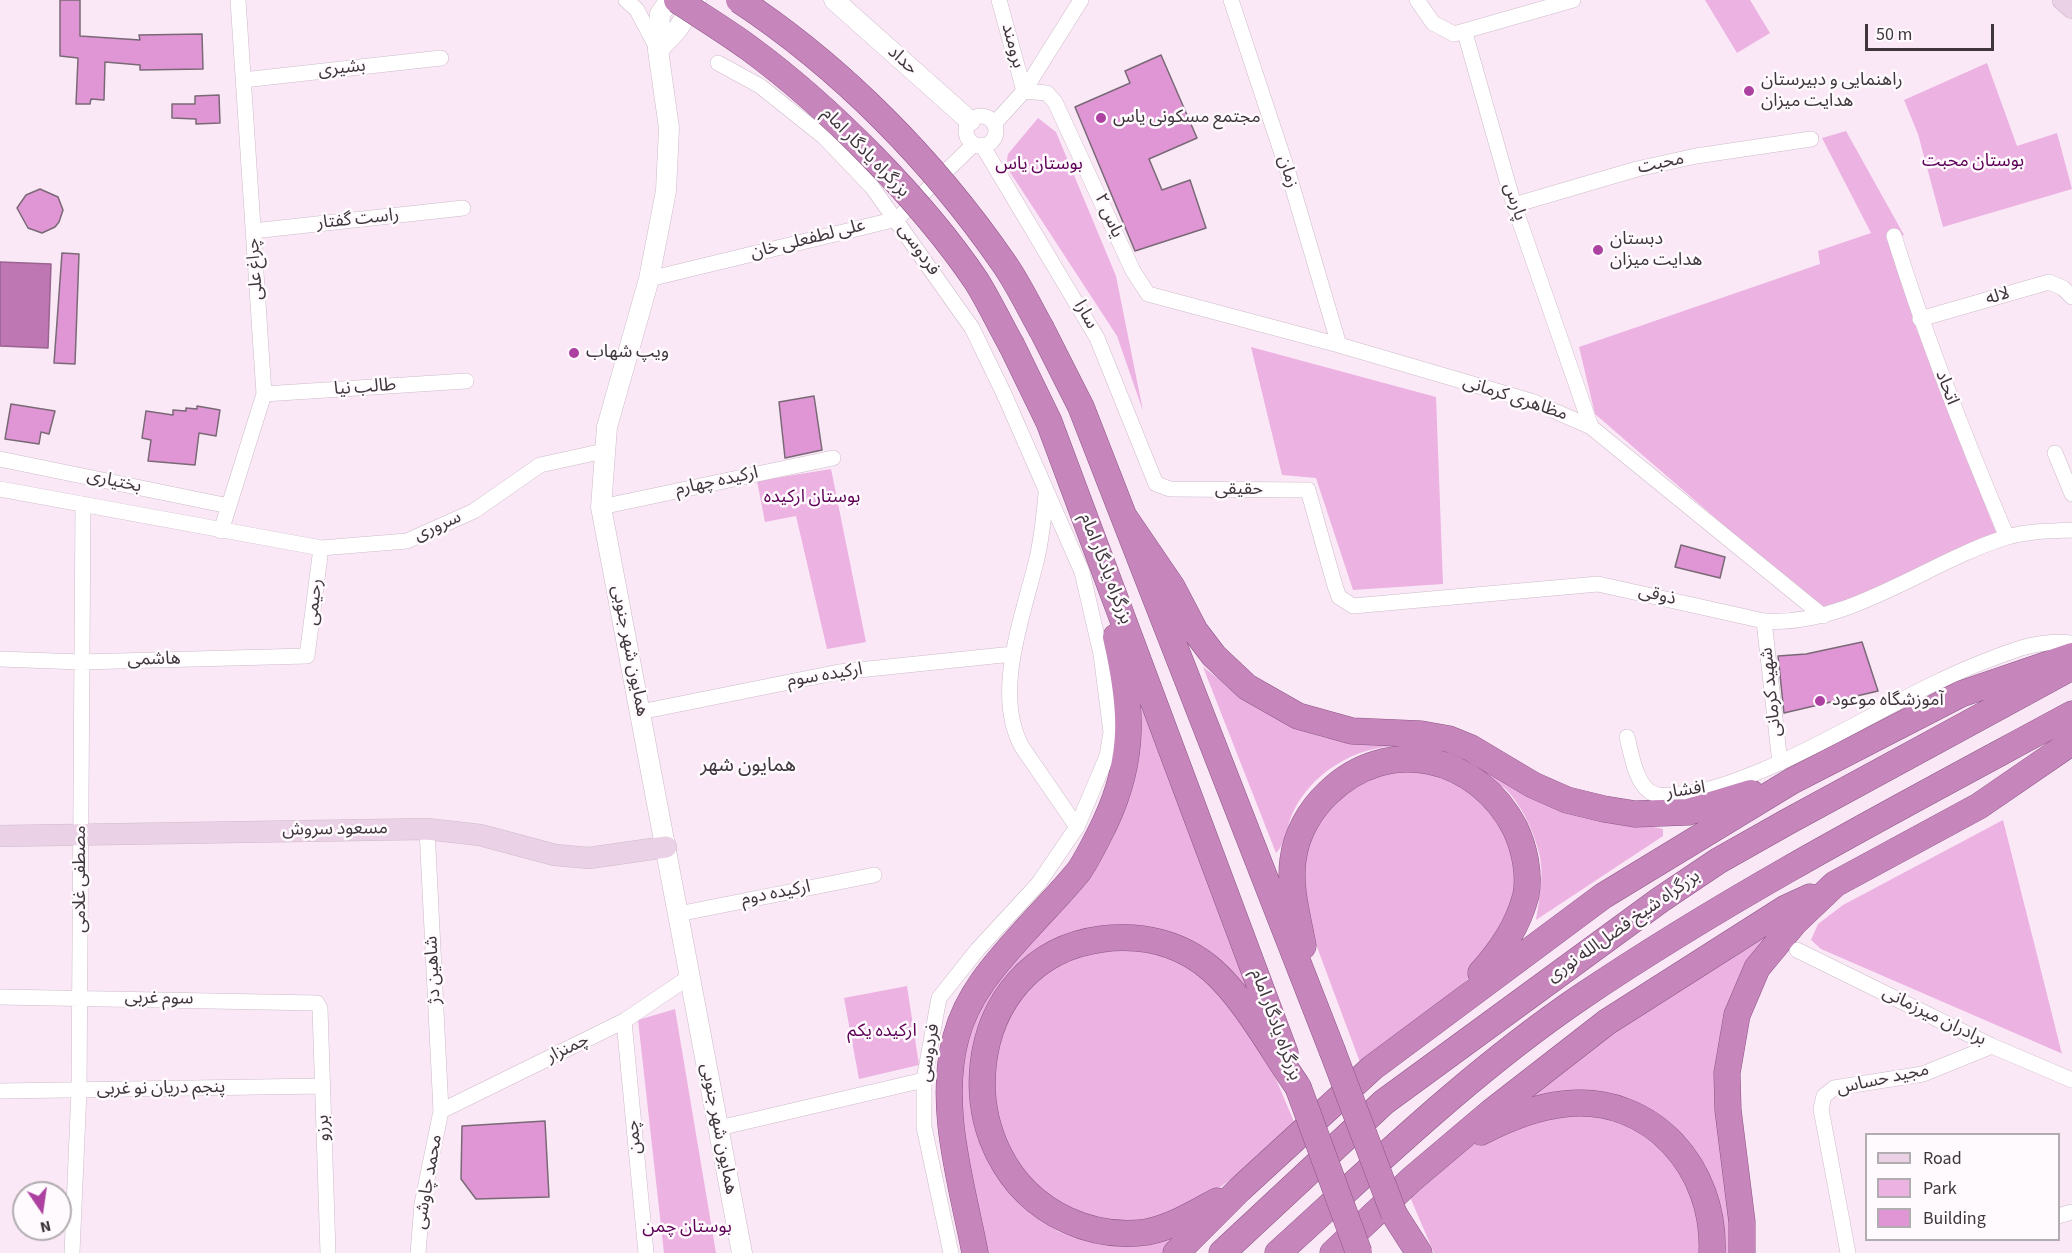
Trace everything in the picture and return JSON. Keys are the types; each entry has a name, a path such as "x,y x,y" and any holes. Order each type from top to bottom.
{"highway":[{"name":"بزرگراه یادگار امام","path":"677,0 749,48 824,110 892,180 959,258 978,284 1012,346 1049,422 1094,537 1359,1253"},
{"name":"بزرگراه یادگار امام","path":"739,0 771,21 847,82 926,165 1004,264 1042,330 1081,407 1125,518 1313,999 1407,1253"},
{"path":"1125,518 1172,586 1195,631 1214,656 1247,687 1298,716 1352,731 1421,734 1449,739 1471,748 1533,785 1568,800 1635,814 1688,812 1786,772 1961,694 2072,656"},
{"path":"975,1253 949,1099 950,1061 956,1036 963,1014 978,986 1079,870 1112,808 1129,748 1130,727 1125,675 1094,537"},
{"name":"بزرگراه شیخ فضل‌الله نوری","path":"1222,1253 1384,1102 1660,900 1718,861 1786,822 2072,667"},
{"name":"بزرگراه شیخ فضل‌الله نوری","path":"1278,1253 1482,1073 1579,999 1693,925 1798,863 2072,714"},
{"path":"1333,1253 1490,1113 1607,1022 1786,908 1978,806 2072,742"},
{"path":"1313,999 1292,882 1293,860 1304,823 1317,803 1351,775 1383,762 1414,759 1438,762 1461,771 1480,783 1495,797 1518,834 1527,871 1526,893 1511,935 1452,1008"},
{"path":"1176,1253 1239,1190 1372,1068 1603,896 1786,772"},
{"path":"1742,1253 1742,1222 1728,1110 1727,1073 1737,1015 1749,982 1774,944 1835,884"},
{"path":"1239,1190 1172,1224 1125,1235 1102,1232 1046,1210 1020,1188 999,1159 982,1108 984,1058 995,1020 1025,978 1064,949 1091,940 1119,937 1148,939 1170,945 1194,956 1212,970 1246,1010 1298,1087"},
{"path":"1449,1149 1502,1122 1564,1104 1597,1104 1626,1111 1659,1131 1682,1152 1697,1176 1708,1203 1712,1253"},
{"path":"1394,1214 1419,1253"}],"main road":[{"path":"2064,0 2072,8"},
{"name":"مسعود سروش","path":"0,836 427,829 480,835 555,855 589,858 666,848"}],"street":[{"name":"چراغ‌ علی","path":"221,531 264,394 238,0"},
{"path":"626,0 636,10 658,50 677,30 696,0"},
{"name":"همایون‌ شهر جنوبی","path":"670,0 660,14 658,50 669,128 669,163 649,279 608,427 604,451 601,507 742,1253"},
{"name":"حداد","path":"834,0 970,122"},
{"name":"برومند","path":"999,0 1024,91"},
{"path":"897,219 978,145 994,138 994,124 1024,91 1081,0"},
{"name":"زمان","path":"1231,0 1288,172 1339,345"},
{"path":"1417,0 1439,28 1454,34 1465,33 1538,5 1573,0"},
{"name":"پارس","path":"1465,33 1514,205 1591,427"},
{"name":"بشیری","path":"243,80 441,58"},
{"name":"فردوسی","path":"718,63 760,86 824,137 872,187 897,219 972,328 1004,394 1082,572 1101,654 1111,732 1107,756 1077,827 1038,884 978,949 939,998 924,1080 924,1127 951,1253"},
{"name":"یاس ۲","path":"1024,91 1047,93 1056,102 1133,271 1148,294"},
{"path":"978,145 966,132 970,122 976,117 984,117 994,124"},
{"name":"محبت","path":"1514,205 1637,169 1696,156 1811,139"},
{"name":"سارا","path":"978,145 1097,338 1151,474 1161,488 1170,489"},
{"name":"راست گفتار","path":"253,231 463,208"},
{"name":"علی لطفعلی خان","path":"649,279 897,219"},
{"name":"اتحاد","path":"1894,236 1920,319 1965,438 2007,537"},
{"name":"لاله","path":"1920,319 2049,282 2063,288 2072,297"},
{"name":"مظاهری کرمانی","path":"1148,294 1339,345 1534,402 1591,427 1823,616"},
{"name":"طالب‌ نیا","path":"264,394 466,381"},
{"name":"سروری","path":"221,531 321,548 407,541 474,511 540,465 604,451"},
{"path":"2055,453 2072,494"},
{"name":"ارکیده چهارم","path":"601,507 833,458"},
{"name":"بختیاری","path":"0,459 229,506"},
{"name":"بختیاری","path":"0,489 221,531"},
{"name":"حقیقی","path":"1170,489 1308,490"},
{"name":"ذوقی","path":"1308,490 1339,597 1353,606 1598,584 1764,621 1823,616 2007,537 2072,530"},
{"path":"1047,493 1038,555 1012,654 1011,711 1016,736 1077,827"},
{"name":"مصطفی غلامی","path":"72,1253 79,1090 83,504"},
{"name":"رحیمی","path":"307,656 310,648 321,548"},
{"name":"شهید کرمانی","path":"1764,621 1786,772"},
{"name":"افشار","path":"1627,737 1640,781 1648,791 1660,796 1702,790 1786,772 1968,667 2022,647 2049,641 2072,643"},
{"name":"ارکیده سوم","path":"640,712 839,672 1012,654"},
{"name":"هاشمی","path":"0,659 81,662 307,656"},
{"name":"شاهین دژ","path":"427,829 441,1111"},
{"name":"ارکیده دوم","path":"678,914 874,874"},
{"name":"برادران میرزمانی","path":"1797,950 1992,1046 2072,1080"},
{"name":"چمنزار","path":"441,1111 624,1021 689,977"},
{"name":"سوم غربی","path":"0,997 317,1003"},
{"name":"برزو","path":"317,1003 320,1008 328,1253"},
{"name":"چمن","path":"624,1021 646,1253"},
{"name":"مجید حساس","path":"1848,1253 1821,1109 1824,1096 1834,1088 1923,1074 1992,1046"},
{"path":"718,1128 924,1080"},
{"name":"پنجم دریان‌ نو غربی","path":"0,1091 322,1086"},
{"name":"محمد چاوشی","path":"418,1253 422,1204 441,1111"}],"green space":[{"path":"1705,0 1750,0 1770,33 1737,53"},
{"name":"بوستان محبت","path":"1987,63 2017,146 2057,133 2072,189 1943,227 1918,134 1904,100"},
{"name":"بوستان یاس","path":"1038,118 1056,132 1116,276 1143,411 1117,336 1006,166 1008,154"},
{"path":"1846,131 1904,235 1888,240 1917,330 1997,535 1823,611 1595,414 1579,347 1820,264 1818,251 1871,233 1822,138"},
{"path":"1251,347 1436,397 1443,584 1353,590 1316,478 1282,475"},
{"name":"بوستان ارکیده","path":"831,469 866,642 827,649 796,516 765,522 757,481"},
{"path":"1130,661 1273,1037 1158,931 1012,973 994,997 972,1050 970,1089 972,1110 989,1162 1005,1186 1031,1212 1059,1232 1088,1241 1211,1209 1167,1253 983,1253 975,1216 957,1077 977,1002 1095,861"},
{"path":"1203,667 1256,707 1297,729 1323,737 1370,743 1435,743 1630,822 1663,829 1663,836 1536,920 1541,881 1540,857 1529,824 1509,792 1472,767 1454,758 1415,747 1394,746 1355,755 1322,775 1308,788 1298,803 1283,842 1276,853"},
{"path":"1375,772 1442,772 1487,801 1513,843 1518,893 1484,961 1466,981 1361,1065 1304,912 1300,883 1312,827 1323,809"},
{"path":"2003,820 2062,1054 1821,949 1811,940 1818,924 1843,905"},
{"path":"1794,914 1722,1031 1716,1058 1715,1102 1734,1253 1720,1253 1721,1233 1638,1108 1493,1118 1628,1018"},
{"path":"1113,948 1138,949 1190,963 1259,1039 1295,1124 1236,1175 1205,1198 1171,1215 1145,1222 1117,1222 1080,1214 1043,1192 1019,1165 1003,1133 996,1098 996,1063 1005,1028 1022,997 1056,966"},
{"name":"ارکیده یکم","path":"907,986 919,1065 859,1079 844,998"},
{"name":"بوستان چمن","path":"675,1009 716,1253 664,1253 638,1020"},
{"path":"1596,1111 1650,1134 1690,1180 1703,1253 1434,1253 1407,1190 1466,1148 1518,1122"}],"shaded area":[{"path":"0,262 51,264 48,348 0,346"}],"building":[{"path":"60,0 80,0 80,36 140,40 139,35 202,34 203,69 140,70 140,65 105,62 104,100 91,99 90,104 76,104 78,58 60,56"},
{"path":"1161,55 1197,138 1149,159 1162,190 1190,180 1206,228 1135,251 1075,107 1130,83 1125,71"},
{"path":"219,95 220,123 196,124 196,119 172,118 172,104 195,104 195,96"},
{"path":"40,189 58,197 63,210 55,227 42,233 28,228 17,208 26,195"},
{"path":"62,253 79,254 75,364 54,363"},
{"path":"814,396 822,450 785,458 779,402"},
{"path":"11,404 55,411 49,434 41,432 39,444 5,439"},
{"path":"197,406 220,410 216,436 199,433 195,465 148,461 151,440 142,438 146,411 173,415 173,410 186,411 186,408 197,409"},
{"path":"1681,545 1725,557 1720,578 1675,567"},
{"path":"1862,642 1878,691 1784,713 1778,656 1806,654"},
{"path":"545,1121 549,1197 476,1199 461,1179 462,1126"}],"place":[{"name":"راهنمایی و دبیرستان هدایت میزان","path":"1749,91"},
{"name":"مجتمع مسکونی یاس","path":"1101,118"},
{"name":"دبستان هدایت میزان","path":"1598,250"},
{"name":"ویپ شهاب","path":"574,353"},
{"name":"آموزشگاه موعود","path":"1820,701"}],"district":[{"name":"همایون شهر","path":"748,767"}]}
